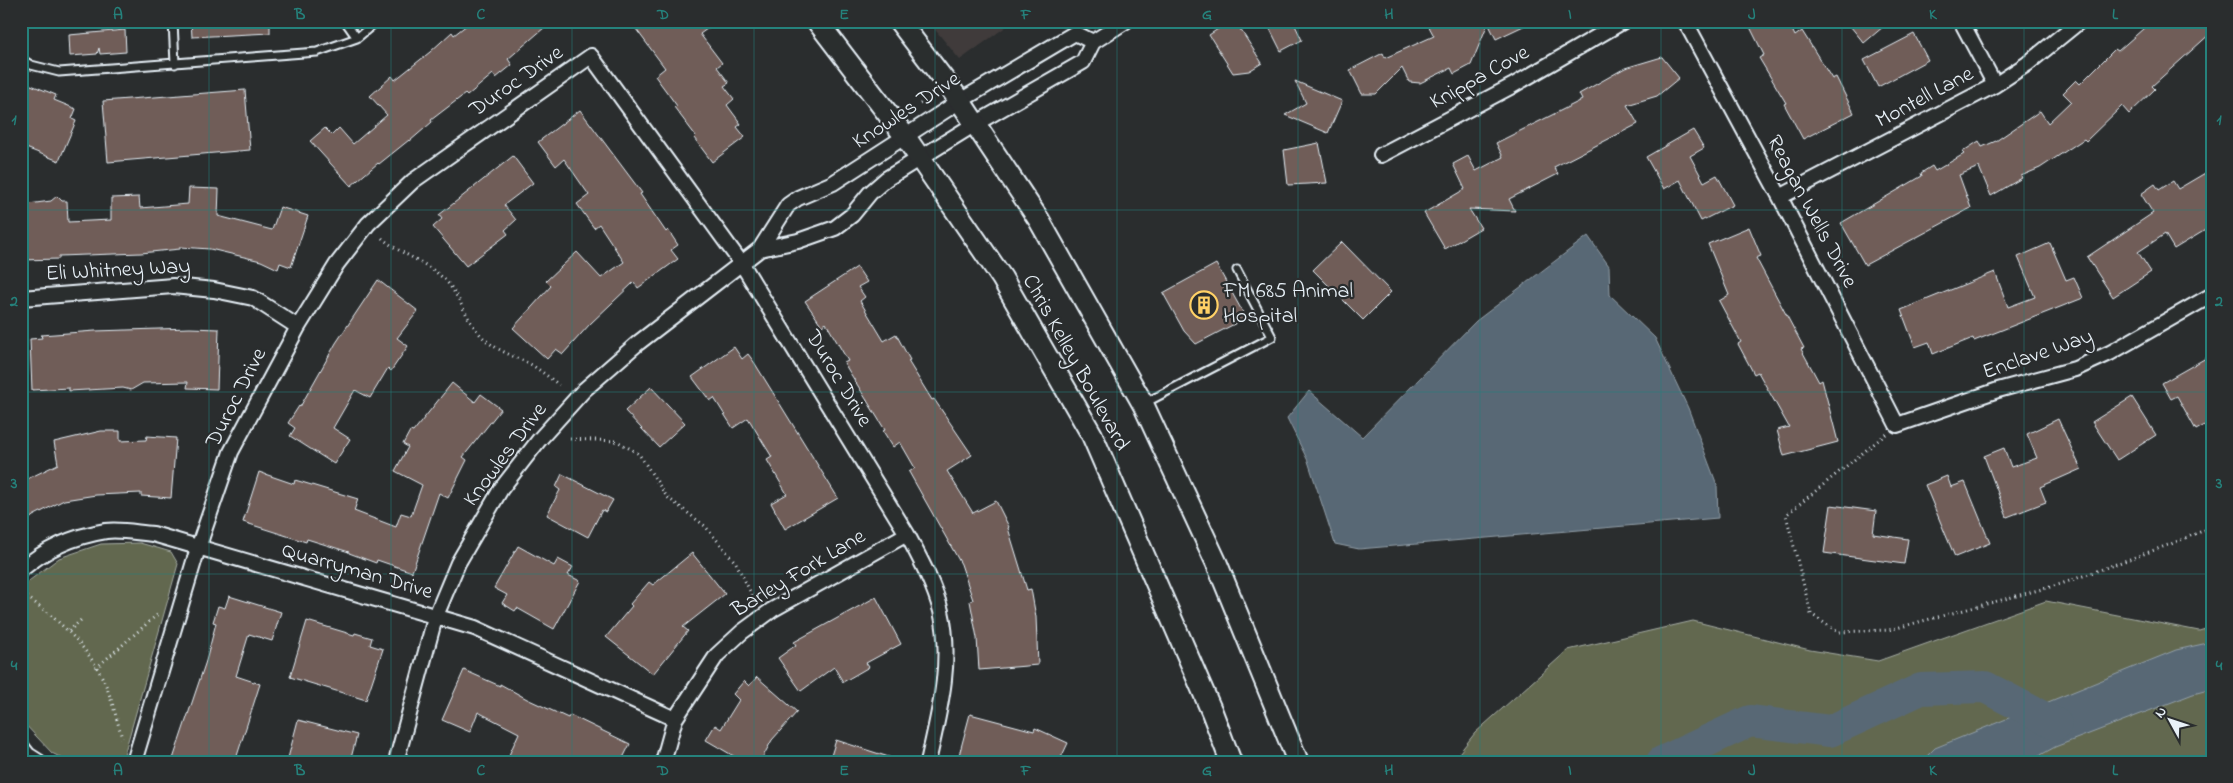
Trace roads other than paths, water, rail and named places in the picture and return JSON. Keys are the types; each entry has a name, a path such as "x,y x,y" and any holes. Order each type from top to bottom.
{"main road":[{"name":"Chris Kelley Boulevard","path":"817,21 904,135 1002,278 1092,435 1212,712 1231,762"},
{"name":"Chris Kelley Boulevard","path":"899,21 960,101 1039,220 1143,404 1217,564 1298,762"}],"street":[{"name":"Knowles Drive","path":"760,249 812,238 835,228 852,215 870,193 886,179 975,124 1083,62 1093,42 1126,21"},
{"name":"Knippa Cove","path":"1382,155 1512,86 1624,21"},
{"name":"Reagan Wells Drive","path":"1684,21 1780,197 1896,424"},
{"path":"1961,21 1995,85"},
{"name":"Montell Lane","path":"1780,197 1995,85 2027,64 2080,21"},
{"name":"Knowles Drive","path":"396,762 435,618 458,564 501,489 538,440 584,390 618,360 760,249 788,205 798,198 833,183 904,135 1075,33 1093,42"},
{"name":"Duroc Drive","path":"134,762 198,548 231,452 298,326 336,264 368,224 413,181 591,56 742,264 907,534 927,572 941,612 946,650 942,697 928,762"},
{"name":"Eli Whitney Way","path":"21,298 173,286 214,290 253,298 298,326"},
{"name":"Enclave Way","path":"1896,424 1998,390 2075,368 2110,352 2212,295"},
{"name":"Quarryman Drive","path":"21,570 34,559 64,542 107,531 153,534 435,618 475,628 675,718"},
{"name":"Barley Fork Lane","path":"663,762 675,718 717,655 742,632 772,610 907,534"},
{"path":"21,746 28,755 39,762"}],"lane":[{"path":"173,21 175,64"},
{"path":"344,21 357,38"},
{"path":"21,59 31,65 59,72 317,52 357,38 377,21"},
{"path":"1143,404 1272,337 1237,270"}],"water":[{"path":"1588,236 1609,266 1610,295 1655,338 1688,408 1717,485 1718,518 1359,549 1335,544 1308,461 1287,418 1309,391 1362,437 1476,321"},
{"path":"2212,642 2212,689 2193,694 2055,747 2028,762 1921,762 1935,748 2176,650"}],"waterway":[{"path":"1662,762 1750,721 1830,731 1921,689 1985,687 2056,724"}],"place":[{"name":"FM 685 Animal Hospital","path":"1204,305"}]}
